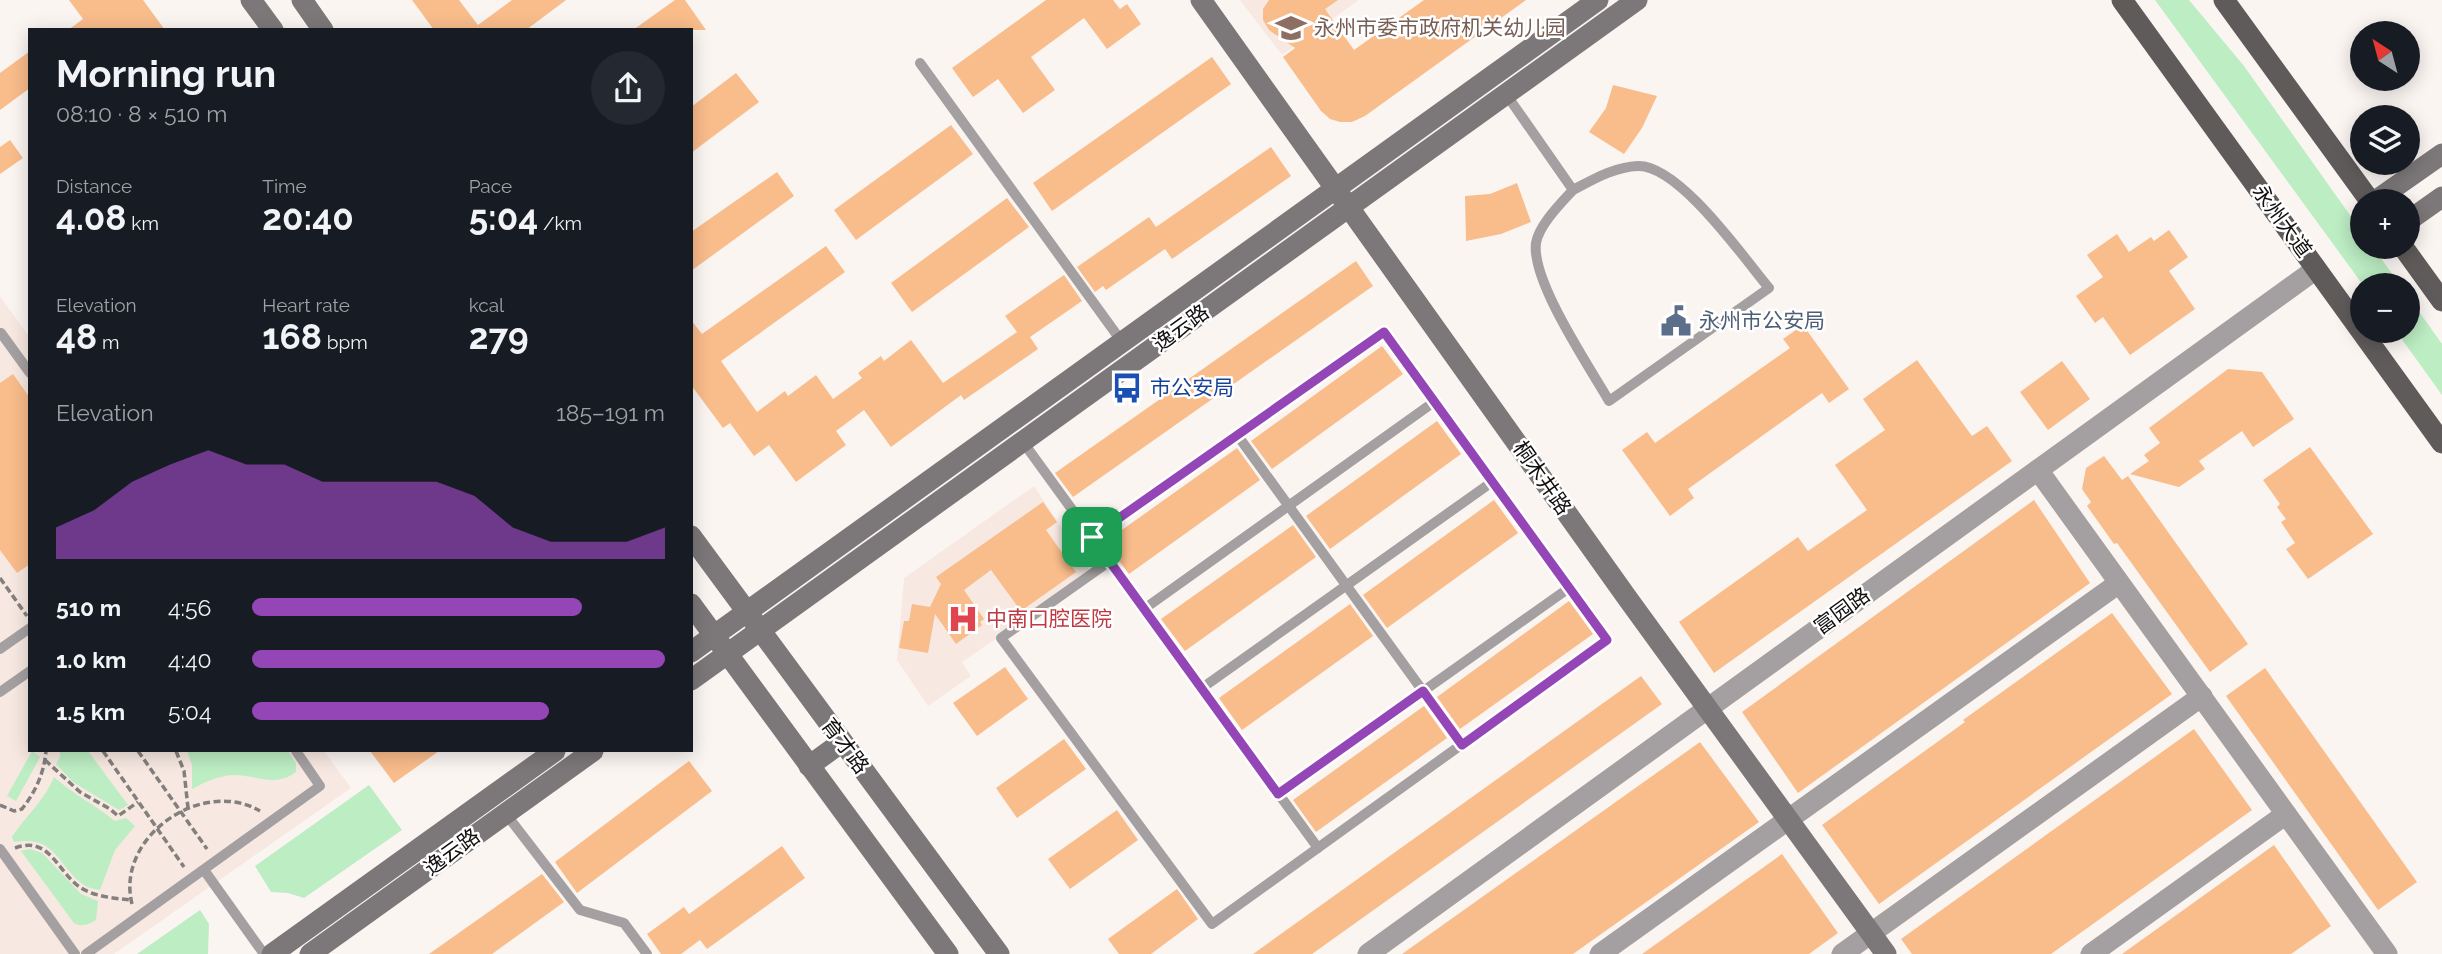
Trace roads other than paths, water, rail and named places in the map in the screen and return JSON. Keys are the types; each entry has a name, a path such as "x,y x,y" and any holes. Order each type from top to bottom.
{"main road":[{"name":"永州大道","path":"2122,0 2442,443"},
{"path":"2224,2 2364,189"},
{"path":"2412,259 2442,301"}],"street":[{"path":"251,0 272,28"},
{"path":"302,0 322,28"},
{"name":"桐木井路","path":"1201,0 1886,954"},
{"name":"逸云路","path":"693,651 1598,0"},
{"name":"逸云路","path":"693,679 1637,0"},
{"path":"2391,189 2442,154"},
{"path":"2420,213 2442,197"},
{"name":"富园路","path":"1381,950 1707,708 2316,269"},
{"path":"2038,470 2386,954"},
{"name":"育才路","path":"693,539 999,954"},
{"path":"1600,954 2119,583"},
{"name":"育才路","path":"693,607 948,954"},
{"path":"1842,954 2202,696"},
{"path":"809,766 842,742"},
{"name":"逸云路","path":"272,954 554,752"},
{"name":"逸云路","path":"310,954 592,752"},
{"path":"2091,954 2286,814"}],"lane":[{"path":"920,63 1122,342"},
{"path":"1506,94 1573,190"},
{"path":"1640,165 1668,175 1687,190 1769,288 1609,401 1548,293 1538,268 1536,242 1550,216 1573,190 1607,172 1640,165"},
{"path":"1,332 28,370"},
{"path":"1092,537 1384,332 1607,640 1212,924 1001,638 1110,562"},
{"path":"1144,609 1434,402"},
{"path":"1238,436 1462,745"},
{"path":"1023,442 1318,848"},
{"path":"1202,688 1492,482"},
{"path":"1278,794 1569,588"},
{"path":"0,649 28,629"},
{"path":"0,692 28,672"},
{"path":"86,954 320,786 297,752"},
{"path":"506,814 580,910 624,923 647,954"},
{"path":"2,851 75,954"},
{"path":"204,870 264,954"}],"place":[{"name":"永州市委市政府机关幼儿园","path":"1291,28"},
{"name":"永州市公安局","path":"1676,321"},
{"name":"市公安局","path":"1127,388"},
{"name":"中南口腔医院","path":"963,619"}]}
